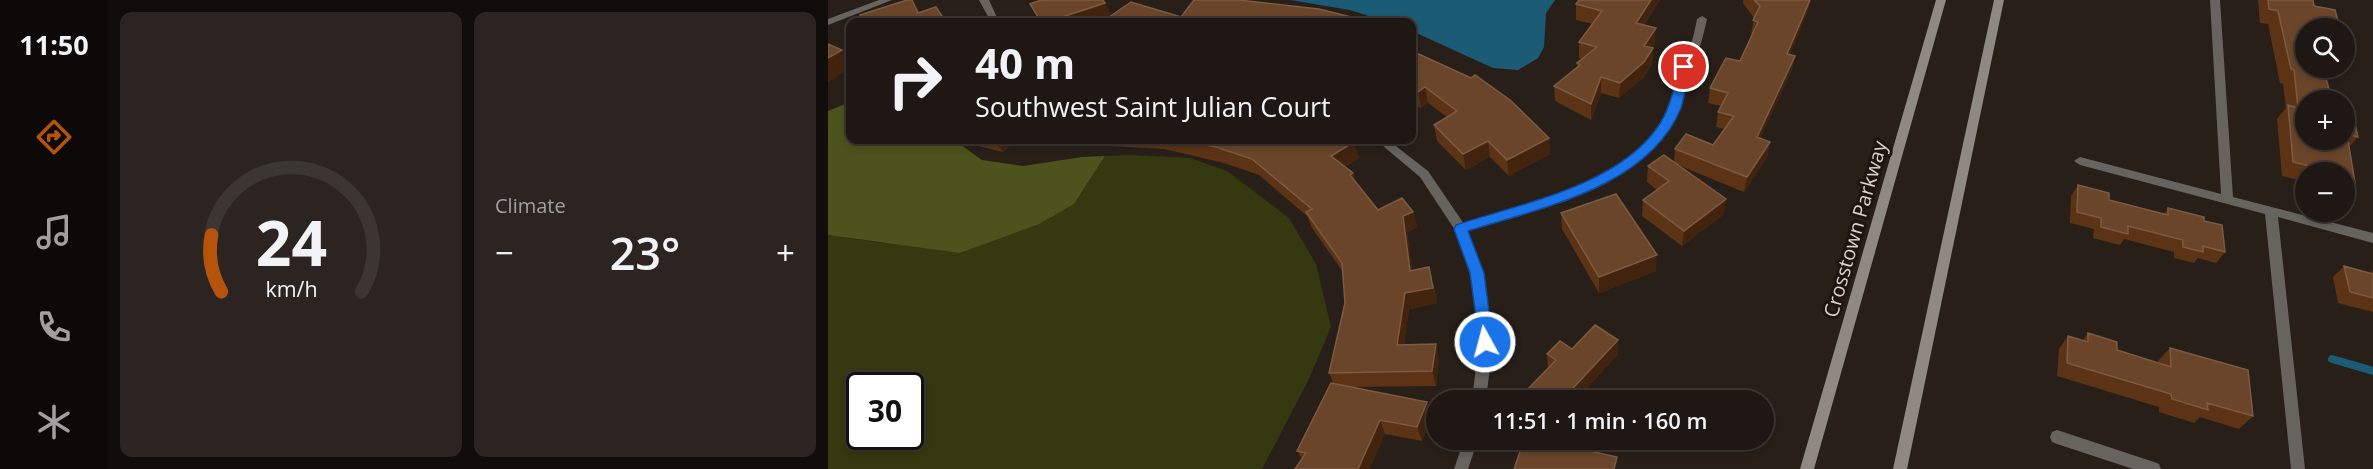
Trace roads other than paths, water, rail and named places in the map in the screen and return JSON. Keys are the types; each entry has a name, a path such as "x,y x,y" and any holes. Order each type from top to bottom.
{"main road":[{"name":"Crosstown Parkway","path":"1807,469 1941,0"},
{"path":"1900,469 1999,0"}],"street":[{"path":"828,22 887,0"},
{"path":"984,0 993,18"},
{"path":"2215,0 2227,200"},
{"path":"1461,229 1574,192 1612,174 1641,153 1662,131 1675,107 1684,67 1695,47 1702,19"},
{"path":"1385,144 1424,174 1461,229 1477,273 1485,342 1480,390"},
{"path":"2080,161 2373,238"},
{"path":"2271,211 2298,469"},
{"path":"2057,437 2154,469"},
{"path":"1461,469 1468,450"}],"water":[{"path":"1290,0 1555,0 1546,13 1544,47 1538,58 1518,70 1493,68 1416,33 1416,18 1375,18 1350,10"}],"waterway":[{"path":"2332,359 2373,371"}]}
